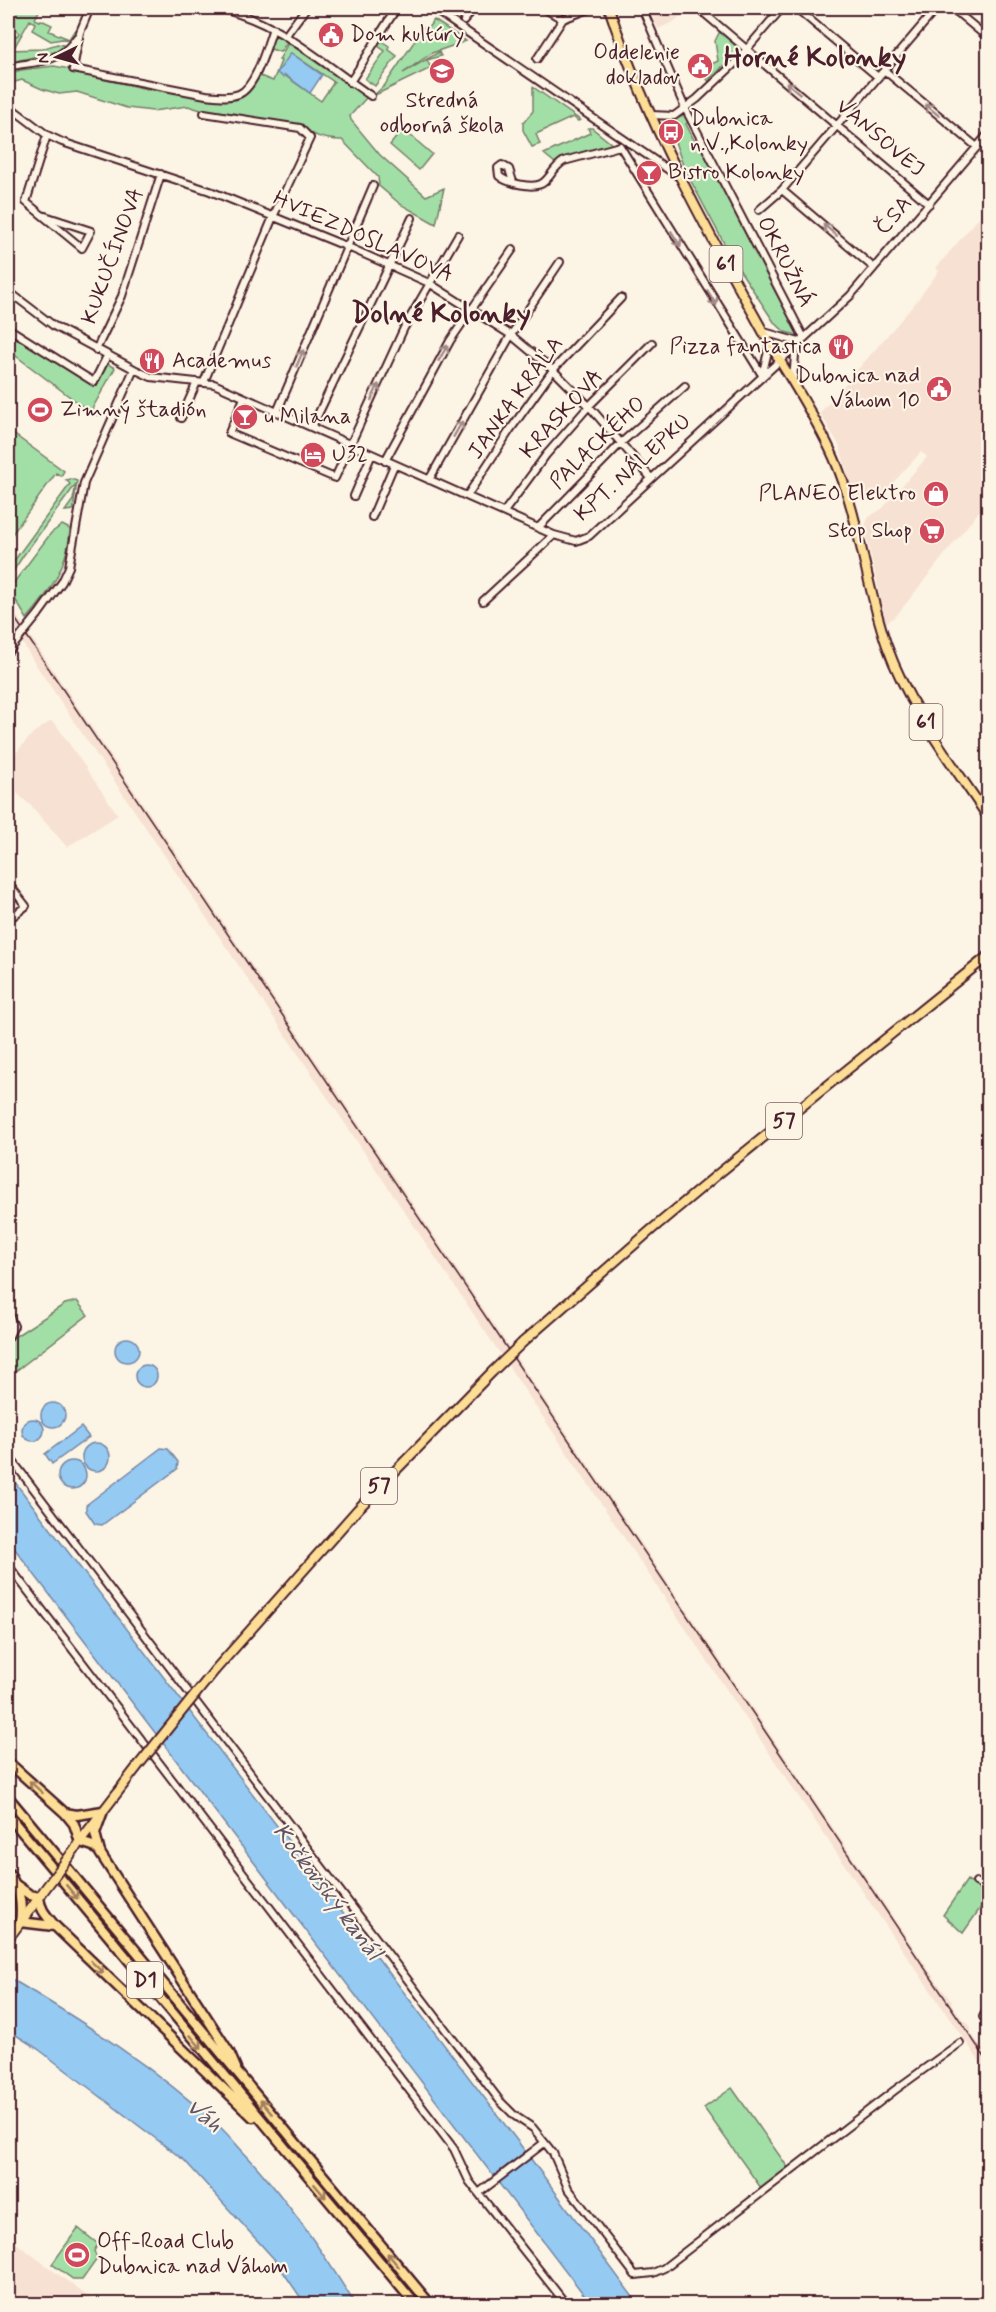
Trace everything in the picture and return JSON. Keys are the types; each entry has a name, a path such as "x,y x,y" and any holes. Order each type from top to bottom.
{"highway":[{"path":"8,1761 74,1824 78,1844 93,1846 100,1853 229,2052 240,2077"},
{"name":"D1","path":"8,1797 430,2304"},
{"path":"64,1813 83,1814 103,1811 95,1833 100,1853"},
{"name":"D1","path":"8,1815 415,2304"},
{"path":"8,1872 16,1886 22,1905 18,1924 55,1926"},
{"path":"16,1886 30,1896 41,1895 40,1906 55,1926 283,2146"}],"main road":[{"name":"61","path":"609,8 651,116 679,177 824,437 837,466 882,631 908,694 988,817"},
{"name":"57","path":"8,1939 118,1791 215,1670 358,1509 493,1371 523,1342 668,1216 988,956"}],"street":[{"path":"8,69 12,66 60,56 70,49 90,8"},
{"path":"217,8 237,12 286,35 371,96"},
{"path":"286,35 306,8"},
{"path":"350,82 368,56 377,36 397,8"},
{"path":"432,8 621,143 679,177"},
{"path":"464,21 474,8"},
{"path":"543,8 563,19"},
{"path":"537,59 563,19 592,8"},
{"name":"OKRUŽNÁ","path":"642,8 685,108 801,340"},
{"name":"VANSOVEJ","path":"698,8 929,204"},
{"path":"651,116 672,117 685,108 717,81 782,8"},
{"path":"796,8 878,77"},
{"path":"759,210 782,190 937,8"},
{"path":"952,8 988,38"},
{"path":"80,32 73,69 206,95 234,95 240,94 248,87 256,74 273,28"},
{"path":"884,70 977,147"},
{"name":"HVIEZDOSLAVOVA","path":"8,107 47,135 62,142 161,174 273,217 389,264 429,283 472,308 511,335 553,370 622,442 651,478"},
{"path":"181,418 200,382 310,138 300,128 204,113"},
{"name":"ČSA","path":"779,359 850,296 988,134"},
{"path":"42,215 91,231 82,248 26,202 47,135"},
{"path":"513,182 539,184 544,182 556,166 564,162 621,143"},
{"path":"621,143 762,375"},
{"name":"KUKUČÍNOVA","path":"96,350 122,296 161,174"},
{"path":"277,412 373,186"},
{"name":"ČSA","path":"782,190 874,268"},
{"path":"312,427 412,218"},
{"path":"244,398 229,433 334,478 404,328 458,235"},
{"path":"385,460 434,368 513,249"},
{"path":"429,480 511,335 560,262"},
{"name":"KPT. NÁLEPKU","path":"8,291 54,326 107,356 151,377 200,382 244,398 554,535 576,541 589,536 779,359"},
{"name":"JANKA KRÁĽA","path":"467,496 553,370 621,298"},
{"path":"8,328 94,382 107,356"},
{"path":"764,332 801,340 795,355 793,383"},
{"name":"KRASKOVA","path":"504,512 546,455 589,406 652,343"},
{"path":"762,375 770,343"},
{"path":"8,652 62,582 69,567 84,483 134,369"},
{"name":"PALACKÉHO","path":"538,528 622,442 685,386"},
{"path":"354,496 372,454"},
{"path":"372,517 394,465"},
{"path":"483,601 554,535"},
{"path":"8,883 26,906 8,920"},
{"path":"8,1314 14,1326 8,1338"},
{"path":"8,1455 500,2101 511,2113 533,2128 555,2156 568,2188 635,2275 647,2275 664,2268 895,2090 960,2043"},
{"path":"8,1565 426,2112 454,2150 469,2181 480,2192 566,2304"},
{"path":"976,1882 988,1888"},
{"path":"983,2017 988,2008"},
{"path":"480,2192 544,2142"}],"shaded area":[{"path":"661,8 688,8 675,21 658,29 653,17"},
{"path":"988,207 988,500 896,616 886,623 865,529 866,523 869,517 883,508 927,457 921,452 880,497 872,501 864,501 853,491 839,445 820,413 912,307 939,271 936,268"},
{"path":"8,603 951,2003 971,2027 971,2033 988,2057 988,2074 34,662 8,619"},
{"path":"51,721 57,726 118,815 67,847 32,807 8,785 8,762 33,733"},
{"path":"8,2237 98,2304 8,2304"}],"green space":[{"path":"8,8 47,9 44,11 40,9 35,19 52,25 49,31 69,39 78,29 72,40 51,41 32,30 35,23 30,20 15,46 8,46 8,34 17,36 19,33 16,29 8,33"},
{"path":"434,20 466,41 432,53 403,73 439,52 441,56 427,60 431,68 373,96 385,85 424,27 427,29"},
{"path":"721,29 741,47 742,51 735,59 732,55 710,78 710,83 707,79 710,68 705,70 703,68 718,61 715,41"},
{"path":"275,32 288,41 280,52 271,49 260,76 273,81 281,61 279,60 288,43 367,97 350,116 351,120 380,155 426,196 444,188 436,224 400,204 379,186 378,177 342,140 319,137 301,125 266,122 188,106 153,111 127,108 77,92 59,94 22,80 15,82 8,96 8,77 11,73 21,70 54,66 70,69 70,72 147,89 214,98 243,93","holes":["291,53 334,82 321,101 284,75"]},
{"path":"380,40 397,56 375,86 365,79 385,51 378,46"},
{"path":"57,44 63,45 63,50 8,63 9,50 42,49"},
{"path":"533,87 580,120 573,117 536,134 540,144 532,147 523,130 523,123 533,111"},
{"path":"684,116 690,121 686,124 697,146 702,144 799,334 785,332 774,322 733,260 684,168 675,142 671,120"},
{"path":"588,128 592,128 613,145 555,163 544,154 590,133"},
{"path":"403,129 432,154 419,170 390,145"},
{"path":"8,331 91,384 106,363 115,368 92,409 99,415 94,415 8,350"},
{"path":"8,430 64,471 61,476 56,473 8,540"},
{"path":"66,480 77,481 73,510 65,511 73,500 76,484 12,573 8,571 8,564 11,565 70,484"},
{"path":"62,525 70,529 62,567 43,599 27,619 9,589 51,533"},
{"path":"77,1301 88,1315 8,1377 8,1341 65,1304"},
{"path":"967,1880 988,1891 988,1897 963,1933 943,1915"},
{"path":"732,2088 789,2169 761,2188 704,2108"},
{"name":"Off-Road Club Dubnica nad Váhom","path":"78,2228 98,2244 94,2251 97,2259 82,2280 74,2280 52,2264"}],"water":[{"path":"291,53 322,75 310,93 285,75 283,77 277,73"},
{"path":"127,1338 135,1342 139,1350 135,1358 127,1362 119,1358 115,1350 119,1342"},
{"path":"142,1365 150,1365 157,1372 157,1380 150,1387 142,1387 135,1380 135,1372"},
{"path":"53,1403 61,1407 65,1415 61,1423 53,1427 45,1423 41,1415 45,1407"},
{"path":"29,1419 37,1419 44,1426 44,1434 37,1441 29,1441 22,1434 22,1426"},
{"path":"81,1427 89,1437 52,1464 45,1454"},
{"path":"96,1443 106,1447 110,1457 106,1467 96,1471 86,1467 82,1457 86,1447"},
{"path":"161,1448 168,1449 178,1462 177,1469 102,1525 95,1524 86,1511 86,1505"},
{"path":"72,1461 82,1465 86,1475 82,1485 72,1489 62,1485 58,1475 62,1465"},
{"name":"Kočkovský kanál","path":"8,1473 525,2151 638,2304 591,2304 8,1540"},
{"name":"Váh","path":"8,1977 118,2046 171,2085 220,2127 263,2174 291,2210 355,2304 305,2304 275,2260 185,2161 38,2049 8,2030"}],"railway":[{"path":"8,608 988,2062"}],"place":[{"name":"Dom kultúry","path":"331,35"},
{"name":"Oddelenie dokladov","path":"700,66"},
{"name":"Stredná odborná škola","path":"442,71"},
{"name":"Dubnica n.V.,Kolonky","path":"671,132"},
{"name":"Bistro Kolonky","path":"649,173"},
{"name":"Pizza fantastica","path":"841,347"},
{"name":"Academus","path":"152,361"},
{"name":"Dubnica nad Váhom 10","path":"939,389"},
{"name":"Zimný štadión","path":"40,410"},
{"name":"u Milana","path":"245,417"},
{"name":"U32","path":"313,455"},
{"name":"PLANEO Elektro","path":"936,494"},
{"name":"Stop Shop","path":"932,531"},
{"name":"Off-Road Club Dubnica nad Váhom","path":"77,2255"}],"district":[{"name":"Horné Kolonky","path":"815,58"},
{"name":"Dolné Kolonky","path":"441,314"}]}
